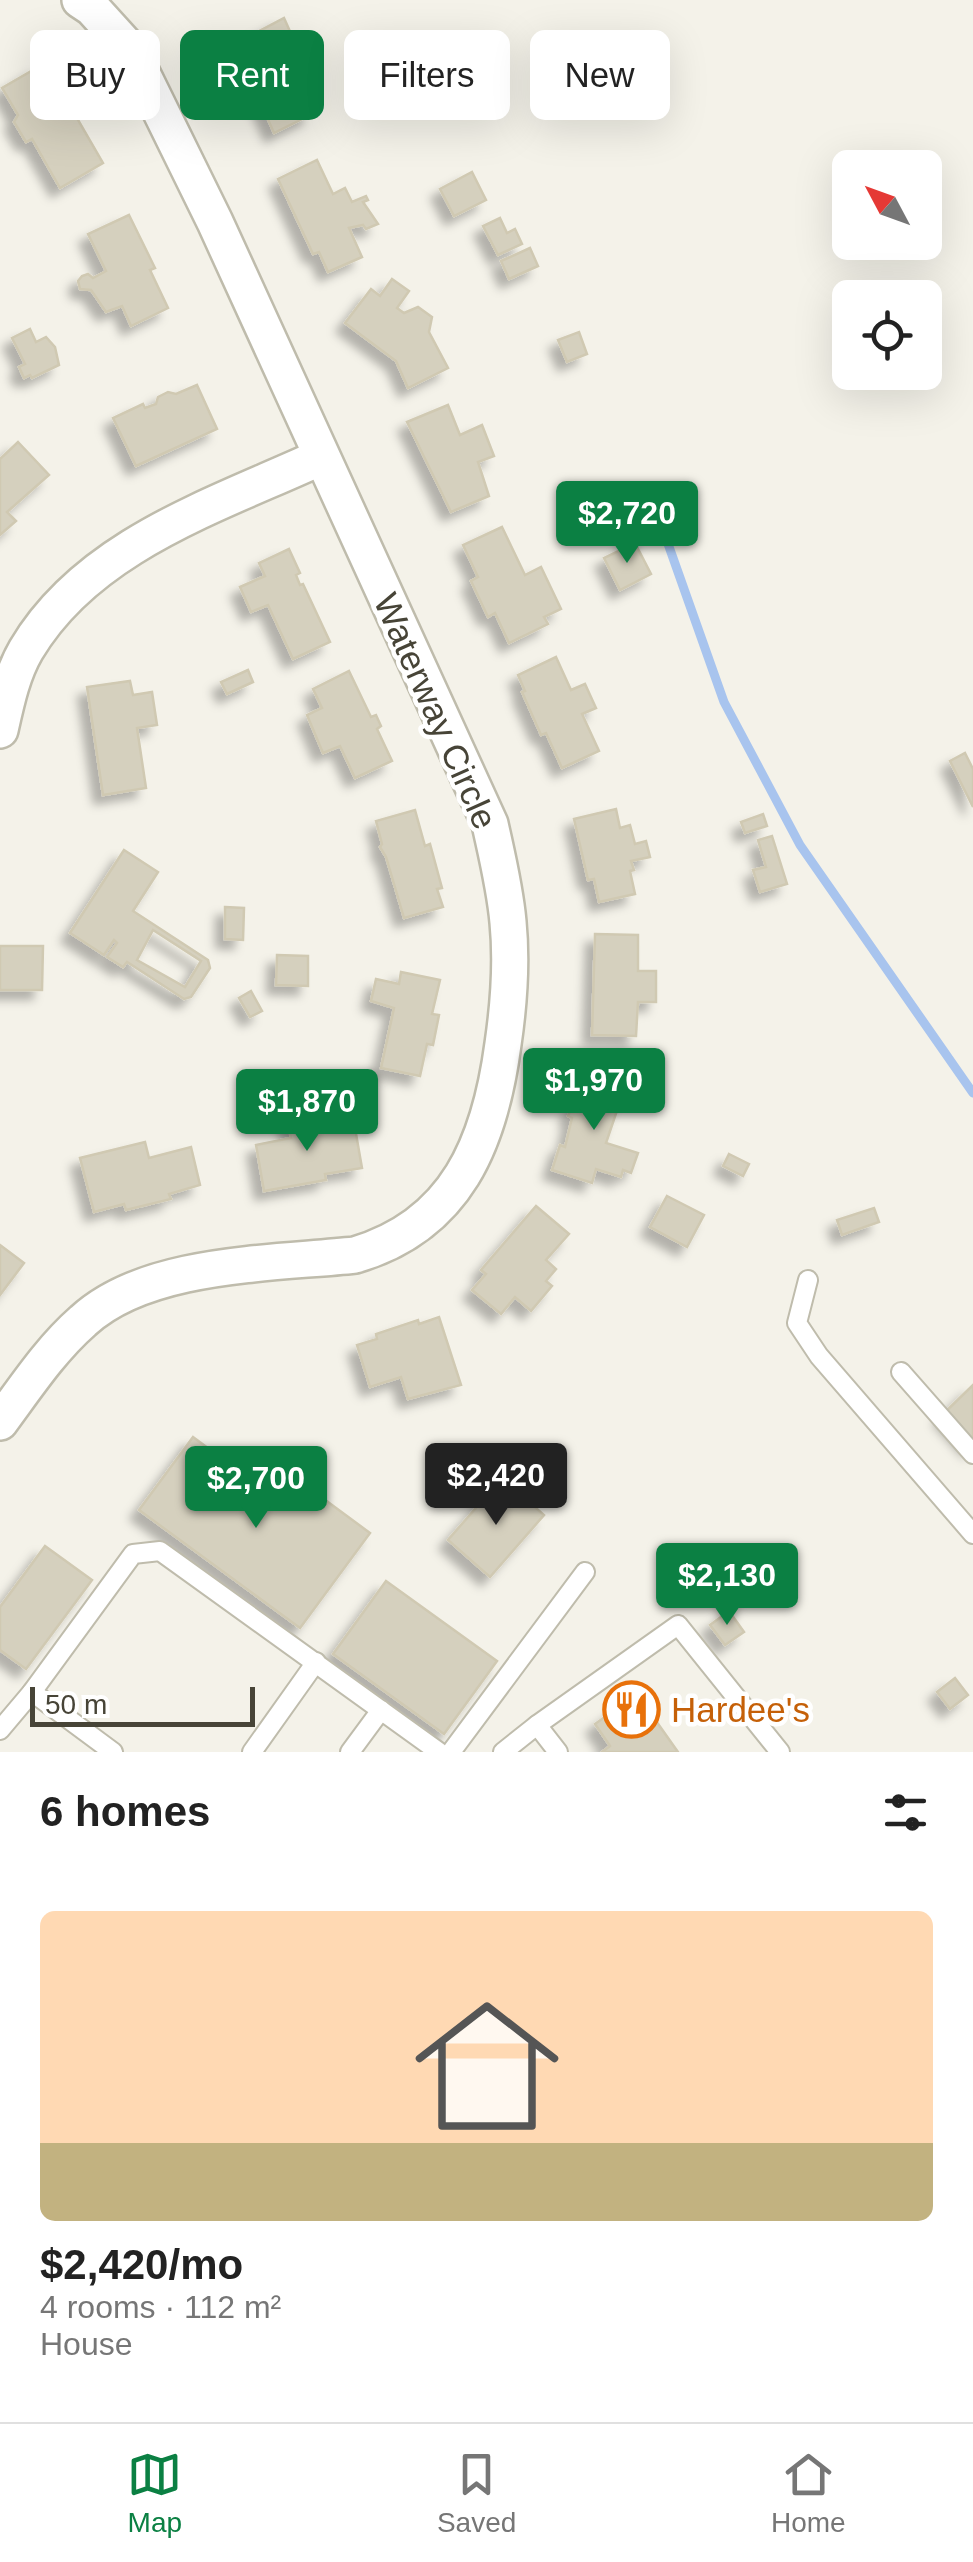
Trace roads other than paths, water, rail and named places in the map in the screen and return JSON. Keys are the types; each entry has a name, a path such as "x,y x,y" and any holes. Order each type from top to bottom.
{"street":[{"name":"Waterway Circle","path":"0,1422 56,1348 85,1318 133,1290 191,1273 355,1256 412,1230 454,1189 474,1155 499,1077 510,978 504,887 490,824 214,222 131,51 102,17 80,0"},
{"path":"0,730 6,698 25,652 55,610 104,564 322,457"}],"lane":[{"path":"808,1280 798,1324 819,1356 973,1534"},
{"path":"901,1372 973,1454"},
{"path":"0,1730 133,1554 160,1552 440,1752"},
{"path":"452,1752 585,1572"},
{"path":"503,1752 678,1624 780,1752"},
{"path":"252,1752 316,1662"},
{"path":"32,1692 112,1752"},
{"path":"350,1752 381,1710"},
{"path":"537,1725 558,1752"}],"waterway":[{"path":"661,524 724,702 800,845 973,1093"}],"place":[{"name":"Hardee's","path":"632,1709"}]}
